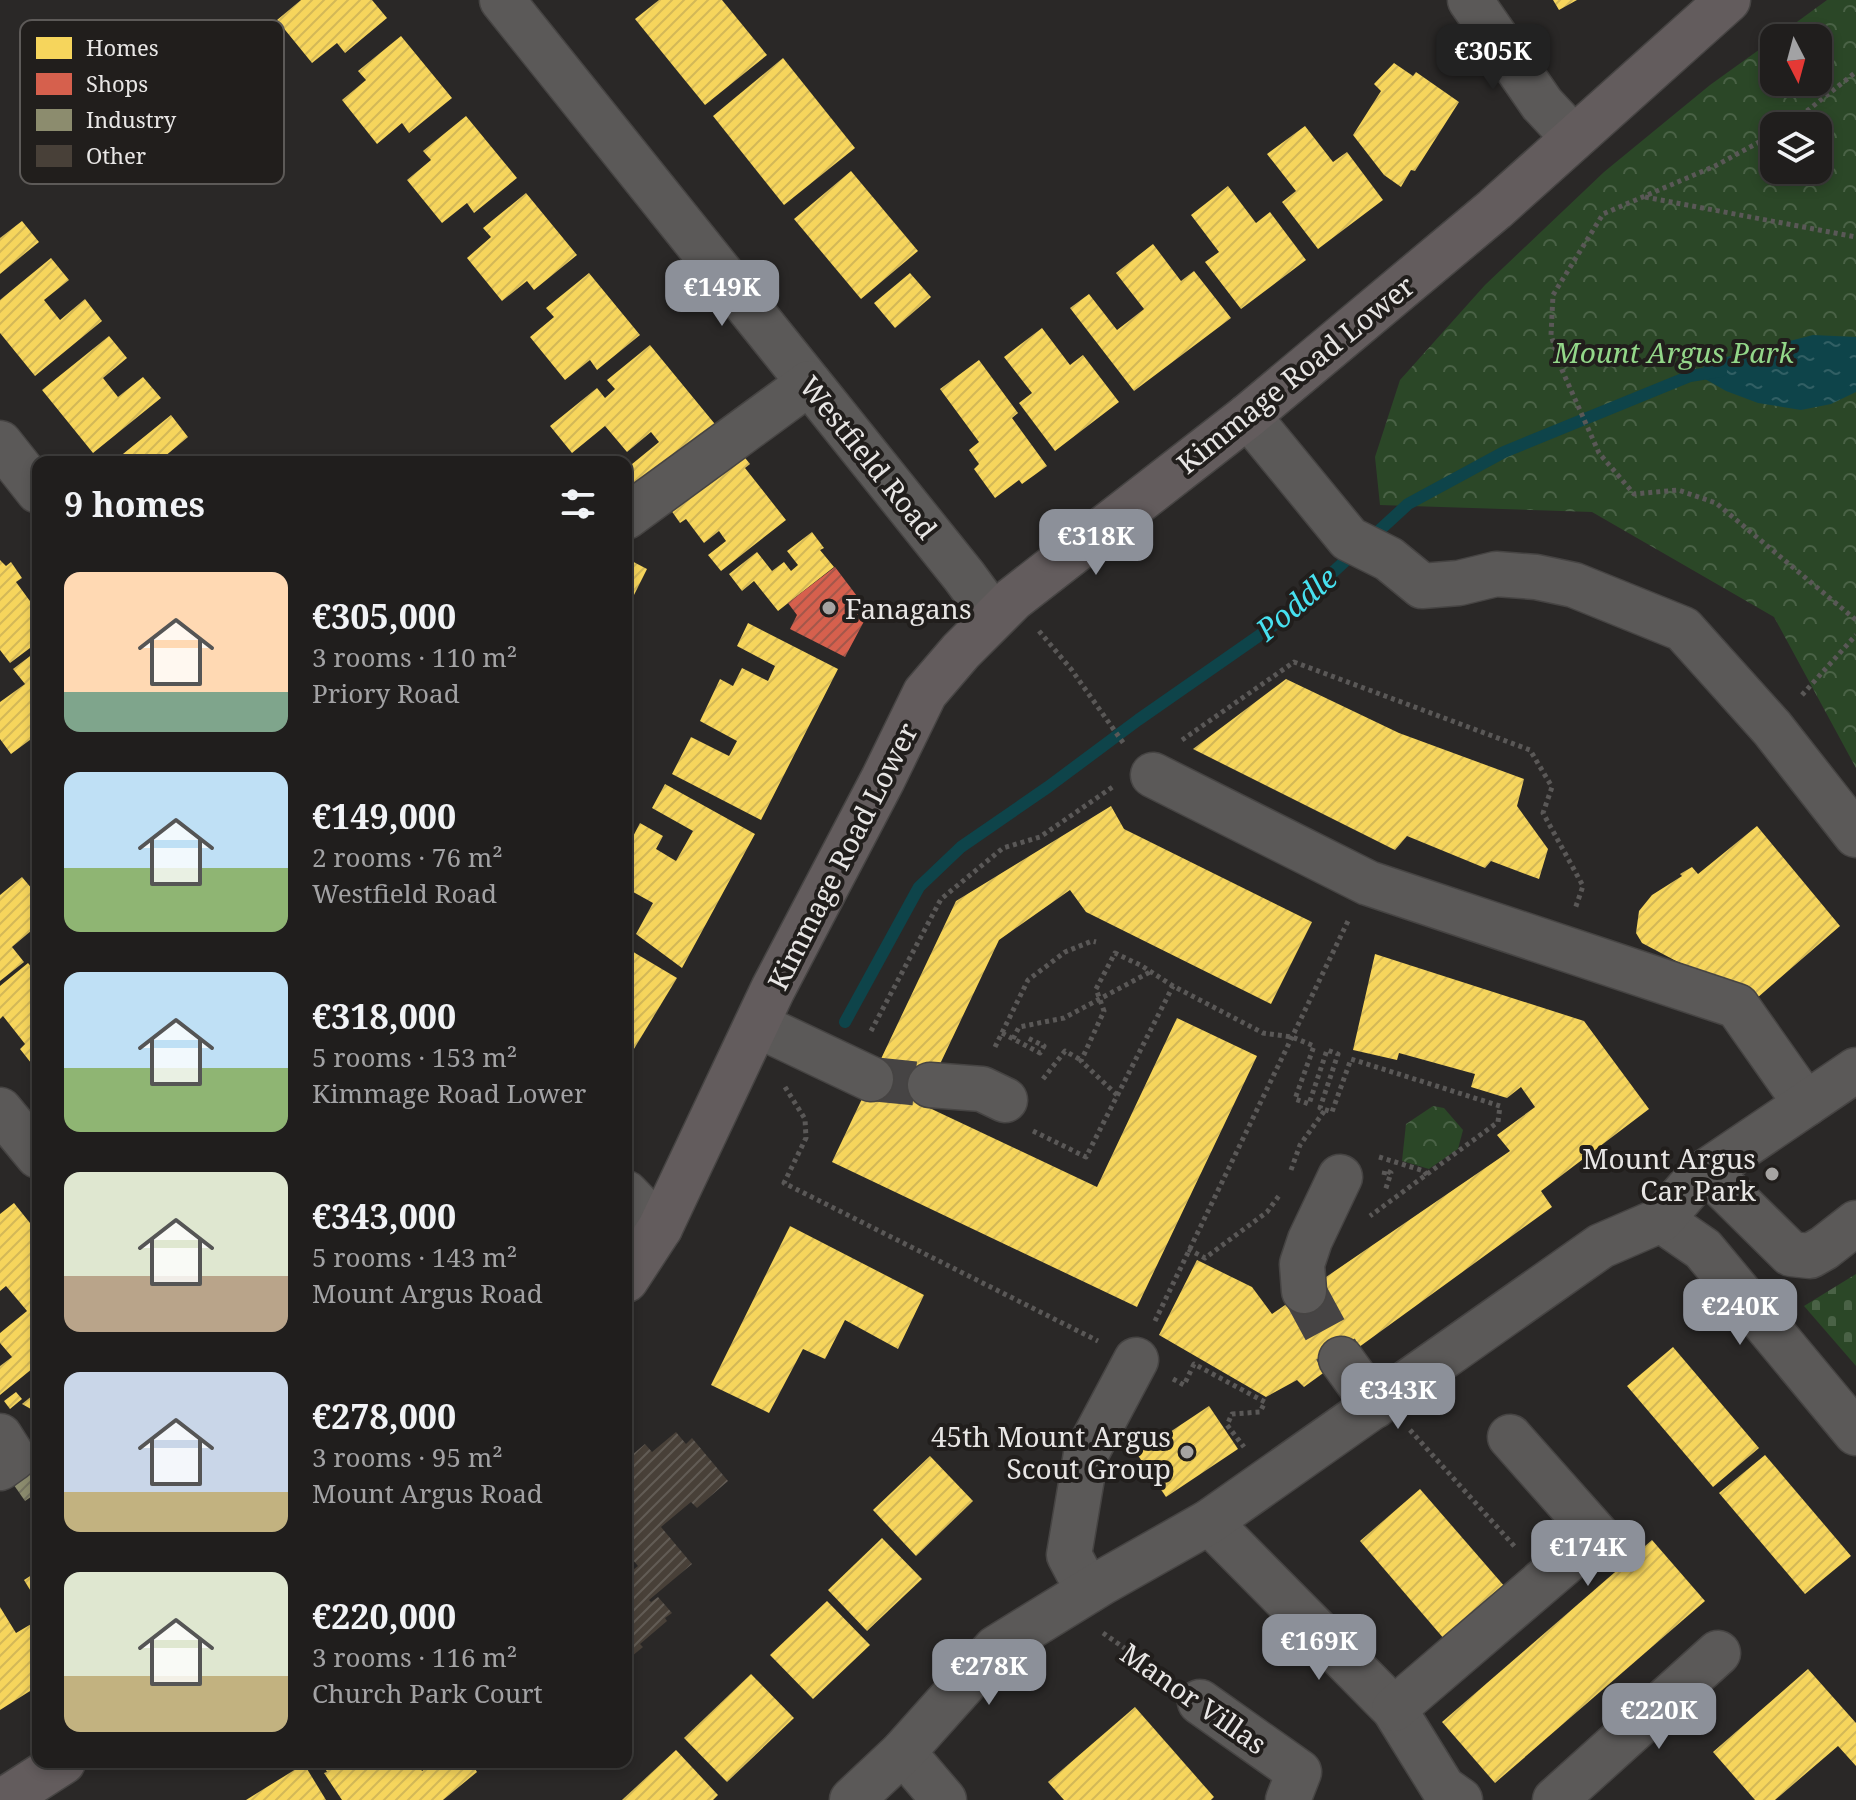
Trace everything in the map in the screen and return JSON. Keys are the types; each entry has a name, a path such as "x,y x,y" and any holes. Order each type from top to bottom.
{"main road":[{"name":"Kimmage Road Lower","path":"632,1271 660,1228 773,989 925,693 961,651 1013,599 1248,416 1495,209 1728,0"},
{"path":"4,1800 54,1768"}],"street":[{"name":"Westfield Road","path":"502,0 994,617"},
{"path":"1470,0 1542,104 1573,137"},
{"path":"632,513 809,383"},
{"path":"1248,416 1349,539 1389,559 1422,586 1459,583 1496,574 1536,577 1574,585 1683,629 1772,728 1856,835"},
{"path":"0,443 32,483"},
{"path":"1141,763 1368,883 1737,1006 1806,1104"},
{"path":"750,1040 871,1079"},
{"path":"852,1800 903,1752 996,1648 1209,1522 1601,1246 1661,1220 1707,1171 1856,1070"},
{"path":"930,1085 982,1089 1005,1100"},
{"path":"1707,1171 1791,1254 1810,1256 1856,1223"},
{"path":"1304,1291 1302,1264 1340,1177"},
{"path":"632,1199 660,1228"},
{"path":"1661,1220 1703,1249 1856,1433"},
{"path":"1341,1359 1379,1403"},
{"path":"1076,1598 1069,1555 1086,1454 1136,1360"},
{"path":"0,1436 14,1458 0,1468"},
{"path":"1394,1709 1597,1535 1510,1437"},
{"path":"1209,1522 1394,1709 1443,1788 1460,1800"},
{"path":"1555,1800 1718,1653"},
{"name":"Manor Villas","path":"1200,1702 1299,1772 1288,1800"},
{"path":"903,1752 944,1800"}],"path":[{"path":"1806,112 1856,72"},
{"path":"1760,142 1715,166 1603,214 1553,295 1551,335 1562,370 1599,453 1634,494 1678,490 1716,503 1856,620"},
{"path":"1644,197 1856,237"},
{"path":"1772,728 1856,635"},
{"path":"1071,669 1141,763"},
{"path":"1136,1360 1368,883"},
{"path":"992,1052 1028,980 1065,952 1096,942"},
{"path":"1081,1061 1104,1011 1096,989 1115,953 1263,1033 1292,1037 1314,1046 1295,1099 1309,1104 1327,1050 1338,1054 1320,1108 1325,1110 1332,1112 1351,1059 1500,1106 1498,1122 1362,1222"},
{"path":"1013,1039 1019,1027 1064,1018 1150,972"},
{"path":"1040,1135 1086,1157 1173,986"},
{"path":"1002,1033 1040,1053 1044,1046 1026,1037"},
{"path":"750,1040 805,1119 806,1138 784,1183 1184,1385 1194,1364 1265,1402 1260,1412 1232,1414 1227,1425 1270,1479"},
{"path":"1072,1054 1117,1095"},
{"path":"1290,1174 1300,1145 1325,1110"},
{"path":"1188,1249 1205,1258 1267,1212 1285,1188"},
{"path":"1379,1403 1545,1580"},
{"name":"Manor Villas","path":"1076,1598 1200,1702"}],"green space":[{"name":"Mount Argus Park","path":"1827,0 1856,0 1856,768 1774,617 1592,512 1380,505 1375,457 1400,380 1485,285 1604,172 1710,85 1760,49 1760,96 1832,96 1832,24 1794,24"},
{"path":"1433,1106 1444,1108 1463,1130 1458,1149 1429,1169 1402,1161 1406,1124"},
{"path":"1856,1274 1856,1366 1804,1306"}],"water":[{"path":"1813,335 1856,337 1856,392 1831,404 1801,410 1758,403 1705,379 1703,363"}],"building: Homes":[{"path":"301,0 372,0 387,18 345,53 337,43 312,63 284,29 284,20 277,20"},
{"path":"659,0 722,0 767,55 705,105 635,19"},
{"path":"1553,0 1577,0 1559,10"},
{"path":"401,36 452,98 409,133 402,123 377,144 342,100 366,80 358,71"},
{"path":"783,58 855,148 784,205 713,116"},
{"path":"1394,63 1413,76 1416,72 1459,102 1415,171 1411,170 1401,187 1384,175 1353,135 1381,91 1374,84"},
{"path":"466,116 517,178 474,213 467,203 442,223 407,180 431,160 423,151"},
{"path":"1305,126 1333,162 1347,152 1383,200 1318,249 1282,202 1296,191 1267,154"},
{"path":"851,171 918,251 861,299 794,219"},
{"path":"1228,186 1256,223 1270,212 1306,260 1241,309 1205,262 1219,252 1191,215"},
{"path":"526,193 577,255 534,290 527,281 502,301 467,258 491,237 483,228"},
{"path":"22,221 39,242 0,274 0,238"},
{"path":"1153,244 1181,281 1194,271 1231,318 1134,391 1070,308 1089,294 1117,330 1130,320 1144,309 1116,273"},
{"path":"51,258 69,280 44,300 60,320 85,299 102,321 35,376 0,333 0,300"},
{"path":"589,273 640,335 597,370 590,360 565,380 530,337 554,317 546,308"},
{"path":"910,273 931,297 895,328 874,303"},
{"path":"1042,328 1070,365 1083,355 1119,402 1055,451 1019,403 1032,393 1004,357"},
{"path":"109,336 127,358 103,378 118,397 143,377 161,398 93,453 42,390"},
{"path":"650,345 719,429 639,494 632,486 632,464 659,442 651,432 627,452 605,426 572,453 550,426 597,388 605,398 615,389 607,380"},
{"path":"979,360 1018,413 1012,418 1047,466 1022,484 1019,480 995,498 974,469 979,464 969,450 979,442 940,389"},
{"path":"171,415 188,437 165,456 120,456"},
{"path":"733,443 750,464 745,468 786,520 721,571 708,555 726,541 719,531 704,543 686,519 680,523 666,503"},
{"path":"812,532 824,548 820,550 834,567 778,611 754,581 742,591 729,574 757,552 772,571 784,562 791,571 798,565 787,551"},
{"path":"0,560 6,566 11,562 22,578 16,582 32,604 32,646 10,663 0,650"},
{"path":"632,561 647,569 632,599"},
{"path":"748,623 838,669 761,820 672,774 691,737 729,756 737,741 700,721 720,679 733,686 742,668 768,681 775,666 737,646"},
{"path":"32,655 32,738 11,754 0,739 0,702 25,684 13,669"},
{"path":"1286,679 1399,733 1524,779 1517,806 1548,849 1539,879 1491,861 1485,868 1407,836 1395,850 1193,749"},
{"path":"665,784 755,834 682,968 636,934 653,903 632,891 632,838 640,823 663,836 656,849 676,861 693,831 652,808"},
{"path":"1111,806 1124,829 1312,922 1271,1004 1086,912 1070,890 999,940 921,1104 1097,1187 1177,1018 1257,1056 1137,1307 832,1162 956,901"},
{"path":"1757,826 1840,926 1749,1005 1731,982 1678,962 1642,943 1636,933 1639,911 1652,895 1692,867 1698,874"},
{"path":"22,877 32,889 32,930 12,947 24,962 0,981 0,895"},
{"path":"632,951 677,978 632,1052"},
{"path":"1375,954 1584,1021 1649,1109 1541,1191 1552,1207 1304,1387 1297,1380 1266,1397 1159,1335 1197,1260 1252,1287 1272,1314 1510,1151 1497,1135 1535,1107 1521,1087 1507,1098 1471,1087 1475,1074 1399,1053 1397,1060 1353,1050"},
{"path":"28,963 32,968 31,1063 20,1049 25,1044 3,1016 0,1019 0,986"},
{"path":"14,1203 32,1226 32,1369 0,1395 0,1366 12,1357 0,1343 0,1333 27,1311 6,1286 0,1291 0,1214"},
{"path":"790,1226 924,1295 898,1349 845,1320 825,1359 803,1349 769,1413 711,1385"},
{"path":"1673,1347 1759,1448 1713,1487 1627,1386"},
{"path":"16,1392 22,1399 10,1409 4,1401"},
{"path":"32,1396 32,1410 22,1404"},
{"name":"45th Mount Argus Scout Group","path":"1209,1406 1238,1449 1166,1497 1137,1454"},
{"path":"1765,1455 1851,1556 1805,1594 1719,1493"},
{"path":"930,1456 973,1501 916,1556 873,1510"},
{"path":"1420,1489 1512,1595 1451,1647 1360,1541"},
{"path":"882,1538 922,1579 867,1631 828,1590"},
{"path":"1652,1540 1705,1601 1495,1783 1442,1722"},
{"path":"32,1575 32,1593 24,1580"},
{"path":"827,1601 870,1645 813,1699 770,1655"},
{"path":"0,1607 16,1633 32,1624 32,1690 0,1710"},
{"path":"1808,1669 1856,1723 1856,1766 1838,1746 1775,1800 1755,1800 1713,1752"},
{"path":"751,1674 794,1718 727,1782 684,1738"},
{"path":"1135,1707 1214,1797 1211,1800 1064,1800 1048,1782"},
{"path":"676,1750 718,1795 713,1800 622,1800"},
{"path":"298,1768 306,1768 326,1800 246,1800"},
{"path":"325,1768 420,1768 422,1771 427,1768 475,1768 477,1772 443,1800 342,1800 324,1773 327,1772"}],"building: Shops":[{"name":"Fanagans","path":"835,567 869,612 845,657 790,629 797,615 788,603"}],"building: Industry":[{"path":"27,1465 32,1472 32,1496 25,1501 9,1478"}],"building: Other":[{"path":"676,1432 686,1444 692,1438 728,1481 697,1508 691,1502 661,1527 692,1564 649,1600 651,1602 658,1597 672,1613 632,1656 632,1571 638,1566 632,1559 632,1455 645,1444 652,1452"}],"waterway":[{"name":"Poddle","path":"1370,539 1408,504 1504,452 1690,376 1721,371"},
{"name":"Poddle","path":"845,1022 919,887 961,847 1280,621 1356,551"}],"tunnel":[{"path":"871,1079 930,1085"},
{"path":"1304,1291 1341,1359"}],"place":[{"name":"Fanagans","path":"829,608"},
{"name":"Mount Argus Car Park","path":"1772,1174"},
{"name":"45th Mount Argus Scout Group","path":"1187,1452"}]}
